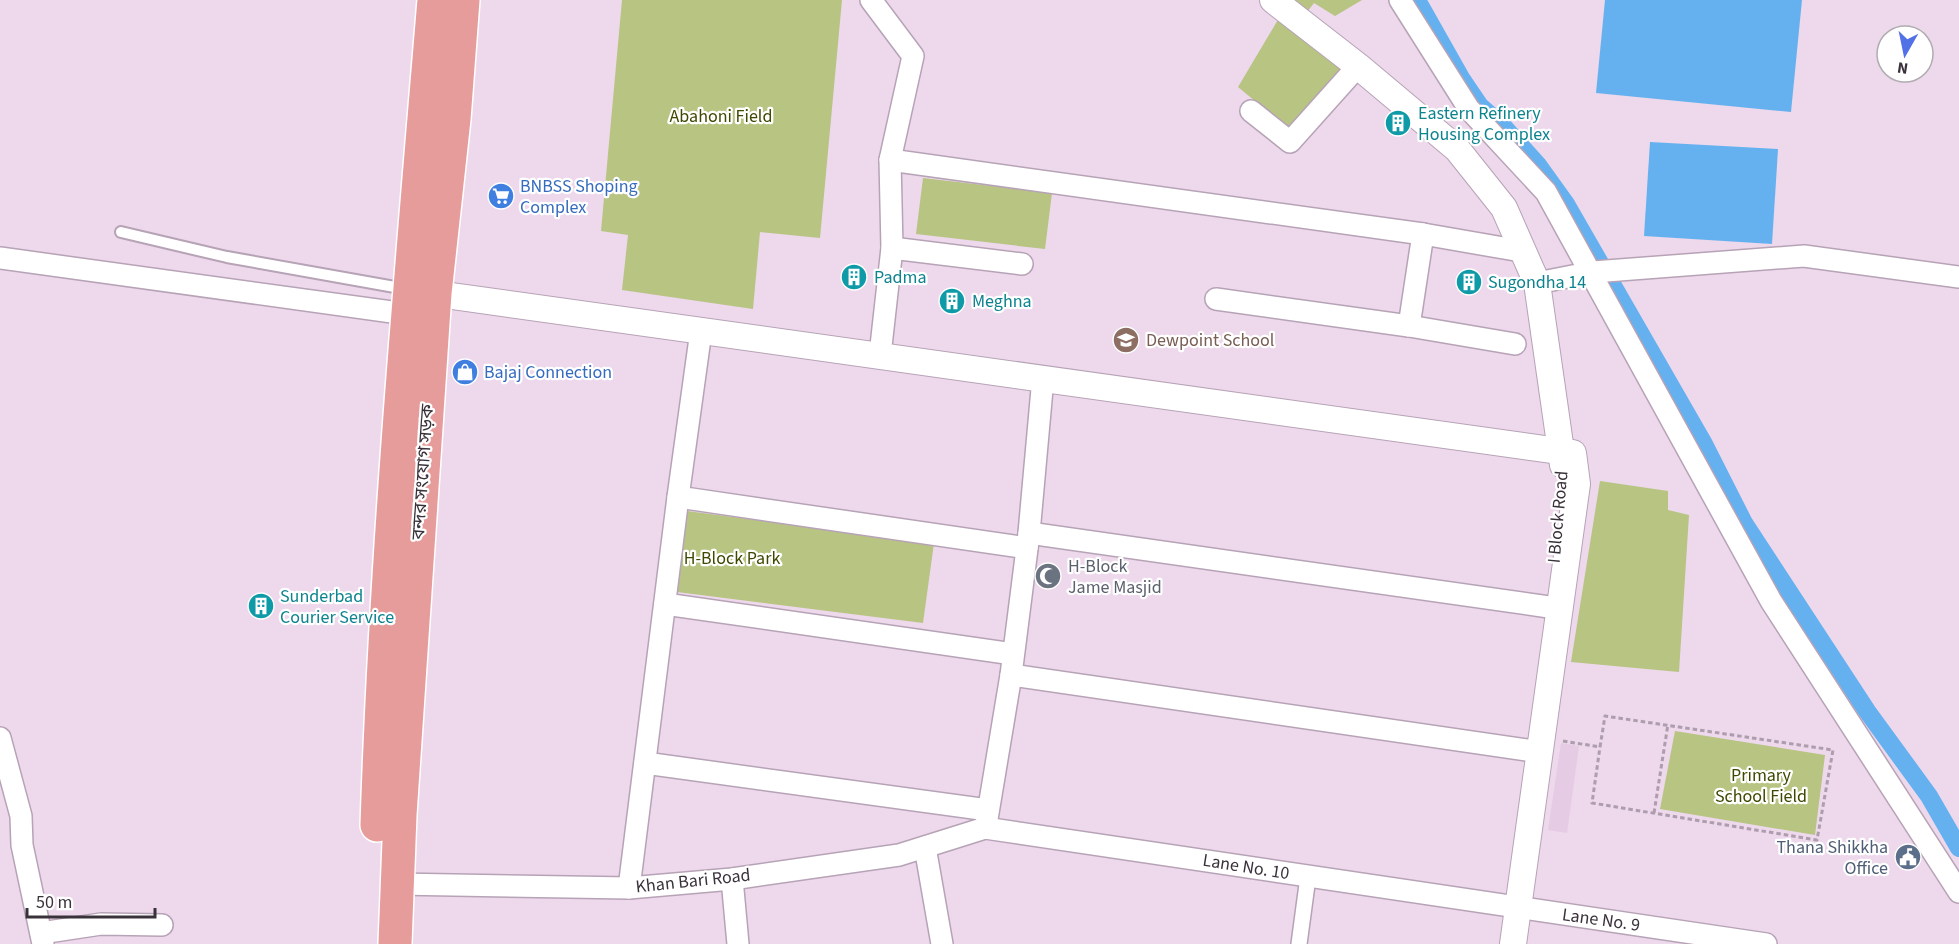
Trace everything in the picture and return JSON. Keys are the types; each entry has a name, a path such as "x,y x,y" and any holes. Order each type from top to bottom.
{"highway":[{"name":"বন্দর সংযোগ সড়ক","path":"395,944 434,0"},
{"name":"বন্দর সংযোগ সড়ক","path":"375,944 380,731 421,304 454,119 463,0"}],"street":[{"path":"871,0 913,56 890,160 892,248 880,355"},
{"path":"0,258 421,304 701,331 1562,450 1537,284 1504,208 1457,149 1359,66 1274,0"},
{"path":"1400,0 1469,110 1546,192 1593,272 1771,602 1959,892"},
{"path":"1251,111 1290,142 1359,66"},
{"path":"890,160 1423,234 1521,251"},
{"path":"1409,326 1423,234"},
{"path":"892,248 1022,264"},
{"path":"1537,284 1593,272 1803,256 1959,277"},
{"path":"1216,299 1409,326 1515,344"},
{"path":"629,888 701,331"},
{"path":"986,819 1014,654 1028,541 1043,378"},
{"name":"I Block Road","path":"1501,944 1512,907 1534,744 1565,482 1562,450 1573,453 1577,484 1534,744"},
{"path":"678,497 1550,607"},
{"path":"665,604 1014,654"},
{"path":"1011,675 1534,744"},
{"path":"0,738 21,816 22,845 42,938 101,924 162,925"},
{"name":"Lane No. 10","path":"645,763 986,819 1308,876 1512,907"},
{"name":"Khan Bari Road","path":"396,884 629,888 732,879 899,855 925,847 986,819"},
{"path":"925,847 942,944"},
{"path":"1299,944 1308,876"},
{"path":"732,879 738,944"},
{"name":"I Block Road","path":"1512,907 1513,944"},
{"name":"Lane No. 9","path":"1512,907 1729,941 1766,944"}],"lane":[{"path":"121,232 421,304"}],"path":[{"path":"1605,716 1668,724 1833,750 1817,840 1592,803 1605,716"},
{"path":"1654,813 1668,724"},
{"path":"1534,744 1600,747"}],"shaded area":[{"path":"1561,743 1579,746 1567,833 1548,830"}],"green space":[{"name":"Abahoni Field","path":"622,0 842,0 820,238 760,232 753,309 622,290 628,235 601,231"},
{"path":"1289,0 1362,0 1335,16 1314,3 1307,12"},
{"path":"1279,18 1346,67 1290,130 1238,87"},
{"path":"923,178 1052,193 1045,249 916,234"},
{"path":"1600,481 1668,491 1668,510 1689,515 1679,672 1571,662"},
{"name":"H-Block Park","path":"687,511 934,543 923,623 677,592"},
{"name":"Primary School Field","path":"1675,731 1825,755 1815,835 1660,809"}],"water":[{"path":"1605,0 1802,0 1791,112 1596,93"},
{"path":"1650,142 1778,149 1772,244 1644,236"}],"waterway":[{"path":"1417,0 1461,78 1480,106 1503,126 1538,165 1566,204 1704,444 1744,523 1867,711 1929,796 1959,848"}],"place":[{"name":"Eastern Refinery Housing Complex","path":"1398,123"},
{"name":"BNBSS Shoping Complex","path":"501,196"},
{"name":"Padma","path":"854,277"},
{"name":"Sugondha 14","path":"1469,282"},
{"name":"Meghna","path":"952,301"},
{"name":"Dewpoint School","path":"1126,340"},
{"name":"Bajaj Connection","path":"465,372"},
{"name":"H-Block Jame Masjid","path":"1048,576"},
{"name":"Sunderbad Courier Service","path":"261,606"},
{"name":"Thana Shikkha Office","path":"1908,857"}]}
